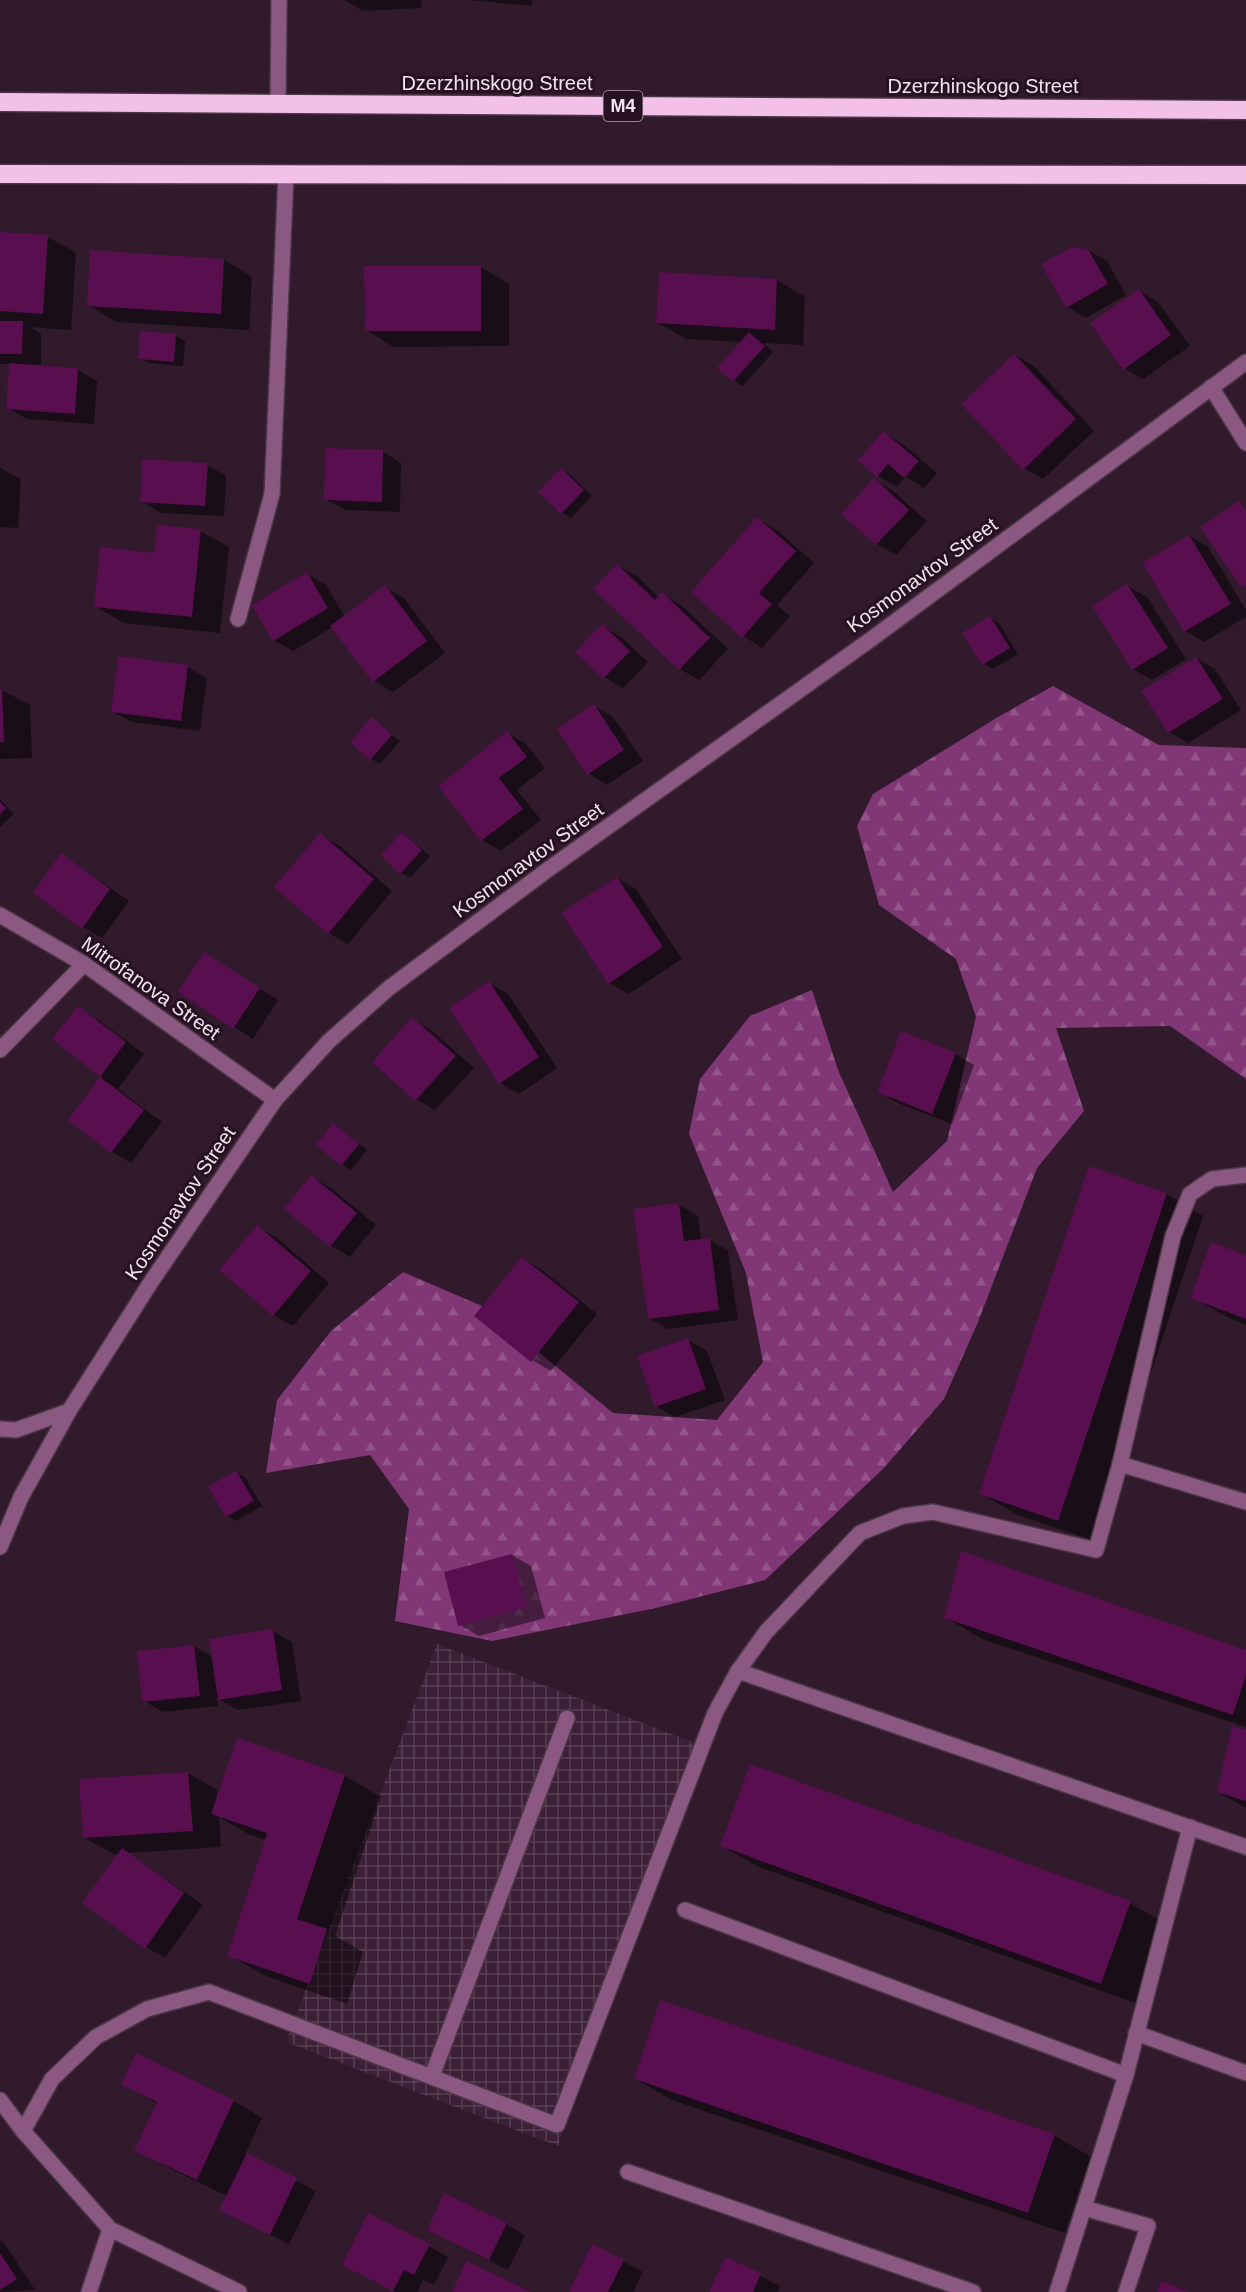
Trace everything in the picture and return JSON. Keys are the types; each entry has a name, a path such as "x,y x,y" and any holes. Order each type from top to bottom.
{"highway":[{"name":"Dzerzhinskogo Street","path":"0,102 1246,110"},
{"path":"0,174 1246,175"}],"street":[{"path":"278,104 279,0"},
{"path":"238,619 272,494 286,174"},
{"name":"Kosmonavtov Street","path":"0,1547 21,1497 69,1411 151,1282 275,1100 329,1041 389,988 550,868 870,640 1246,362"},
{"path":"1211,387 1246,443"},
{"name":"Mitrofanova Street","path":"0,915 84,964 275,1100"},
{"path":"0,1050 84,964"},
{"path":"23,2131 52,2079 96,2037 147,2009 209,1992 557,2125 715,1713 738,1671 766,1632 860,1533 903,1516 933,1512 1096,1550 1120,1464 1173,1236 1190,1194 1212,1179 1246,1175"},
{"path":"0,1429 16,1430 69,1411"},
{"path":"1120,1464 1246,1502"},
{"path":"738,1671 1246,1847"},
{"path":"432,2076 567,1718"},
{"path":"1057,2292 1126,2075 1190,1827"},
{"path":"685,1910 1126,2075"},
{"path":"1137,2032 1246,2073"},
{"path":"0,2100 23,2131 110,2229 239,2292"},
{"path":"628,2172 973,2292"},
{"path":"1084,2208 1148,2226 1126,2292"},
{"path":"88,2292 110,2229"}],"shaded area":[{"path":"437,1644 708,1748 558,2146 286,2042"}],"green space":[{"path":"1053,686 1159,745 1246,748 1246,1079 1170,1026 1056,1028 1084,1111 1037,1168 978,1322 944,1399 883,1469 765,1580 656,1608 492,1641 395,1621 409,1509 370,1455 266,1473 277,1400 331,1331 403,1272 482,1306 613,1413 717,1420 763,1362 746,1273 689,1134 700,1079 750,1016 812,990 838,1070 893,1192 947,1141 976,1017 956,959 879,905 857,826 873,794"}],"building":[{"path":"0,232 48,235 43,314 0,311"},
{"path":"1072,247 1088,249 1108,284 1066,308 1041,264"},
{"path":"90,250 224,259 221,314 87,306"},
{"path":"364,266 481,266 481,331 365,331"},
{"path":"659,272 777,279 775,330 656,323"},
{"path":"1139,289 1171,335 1123,370 1090,323"},
{"path":"0,321 23,321 22,354 0,354"},
{"path":"140,331 176,334 174,362 138,359"},
{"path":"749,332 765,346 733,382 717,368"},
{"path":"1014,354 1076,419 1023,470 961,404"},
{"path":"9,363 78,368 75,414 6,409"},
{"path":"883,431 919,461 904,478 888,464 877,477 858,461"},
{"path":"325,448 383,450 382,502 324,500"},
{"path":"142,459 208,463 205,506 140,502"},
{"path":"561,468 584,490 561,514 538,492"},
{"path":"874,478 909,510 876,545 841,514"},
{"path":"1239,501 1246,511 1246,585 1242,588 1200,527"},
{"path":"757,517 796,551 759,593 772,604 742,638 691,592"},
{"path":"157,525 201,529 192,617 94,607 100,547 154,553"},
{"path":"1189,535 1231,604 1184,632 1142,563"},
{"path":"617,564 655,600 662,592 710,638 679,670 593,589"},
{"path":"307,572 328,608 273,641 252,605"},
{"path":"1127,584 1168,648 1132,670 1092,606"},
{"path":"385,585 427,641 373,682 330,626"},
{"path":"990,616 1010,648 982,665 962,633"},
{"path":"602,624 630,651 603,679 575,652"},
{"path":"118,656 188,665 181,721 111,712"},
{"path":"1196,657 1223,699 1168,733 1141,691"},
{"path":"0,689 2,689 4,742 0,742"},
{"path":"594,704 624,750 587,775 557,729"},
{"path":"372,717 392,735 370,760 350,742"},
{"path":"507,731 527,757 499,778 523,809 481,841 438,786"},
{"path":"0,802 6,808 0,814"},
{"path":"402,832 422,850 400,874 381,855"},
{"path":"320,833 374,879 328,934 274,887"},
{"path":"61,853 110,889 82,929 33,893"},
{"path":"617,877 663,947 608,984 561,913"},
{"path":"204,952 260,988 233,1029 178,992"},
{"path":"489,981 539,1057 499,1084 449,1008"},
{"path":"78,1006 126,1042 100,1077 52,1039"},
{"path":"412,1017 456,1056 415,1101 372,1062"},
{"path":"901,1031 956,1053 932,1114 877,1092"},
{"path":"100,1077 144,1110 111,1153 68,1120"},
{"path":"333,1123 359,1144 341,1166 316,1145"},
{"path":"1089,1166 1167,1193 1058,1521 979,1494"},
{"path":"311,1175 357,1213 330,1247 284,1209"},
{"path":"679,1203 684,1241 710,1238 719,1310 648,1319 633,1209"},
{"path":"257,1225 311,1271 273,1316 219,1270"},
{"path":"1211,1242 1246,1255 1246,1319 1190,1298"},
{"path":"522,1257 579,1302 531,1362 474,1316"},
{"path":"688,1338 706,1389 655,1407 637,1356"},
{"path":"236,1470 254,1501 226,1517 208,1487"},
{"path":"961,1551 1246,1650 1246,1675 1233,1715 944,1618"},
{"path":"512,1554 527,1607 458,1626 444,1572"},
{"path":"273,1629 282,1690 218,1700 209,1639"},
{"path":"194,1645 200,1696 142,1702 137,1651"},
{"path":"1232,1726 1246,1730 1246,1801 1217,1792"},
{"path":"237,1738 345,1775 297,1919 327,1929 310,1984 227,1956 267,1833 211,1814"},
{"path":"750,1764 1131,1901 1101,1984 720,1846"},
{"path":"188,1772 193,1831 83,1838 79,1779"},
{"path":"122,1848 184,1893 145,1949 82,1903"},
{"path":"660,2000 1055,2134 1028,2213 634,2079"},
{"path":"136,2053 234,2100 197,2180 134,2151 157,2102 121,2085"},
{"path":"247,2153 297,2178 270,2235 219,2210"},
{"path":"444,2193 507,2223 489,2260 427,2230"},
{"path":"368,2213 430,2244 414,2275 404,2270 393,2291 342,2265"},
{"path":"592,2244 624,2260 608,2292 569,2292"},
{"path":"0,2253 17,2279 0,2290"},
{"path":"725,2257 761,2273 753,2292 709,2292"},
{"path":"466,2261 531,2292 452,2292"},
{"path":"1161,2281 1189,2292 1157,2292"}]}
